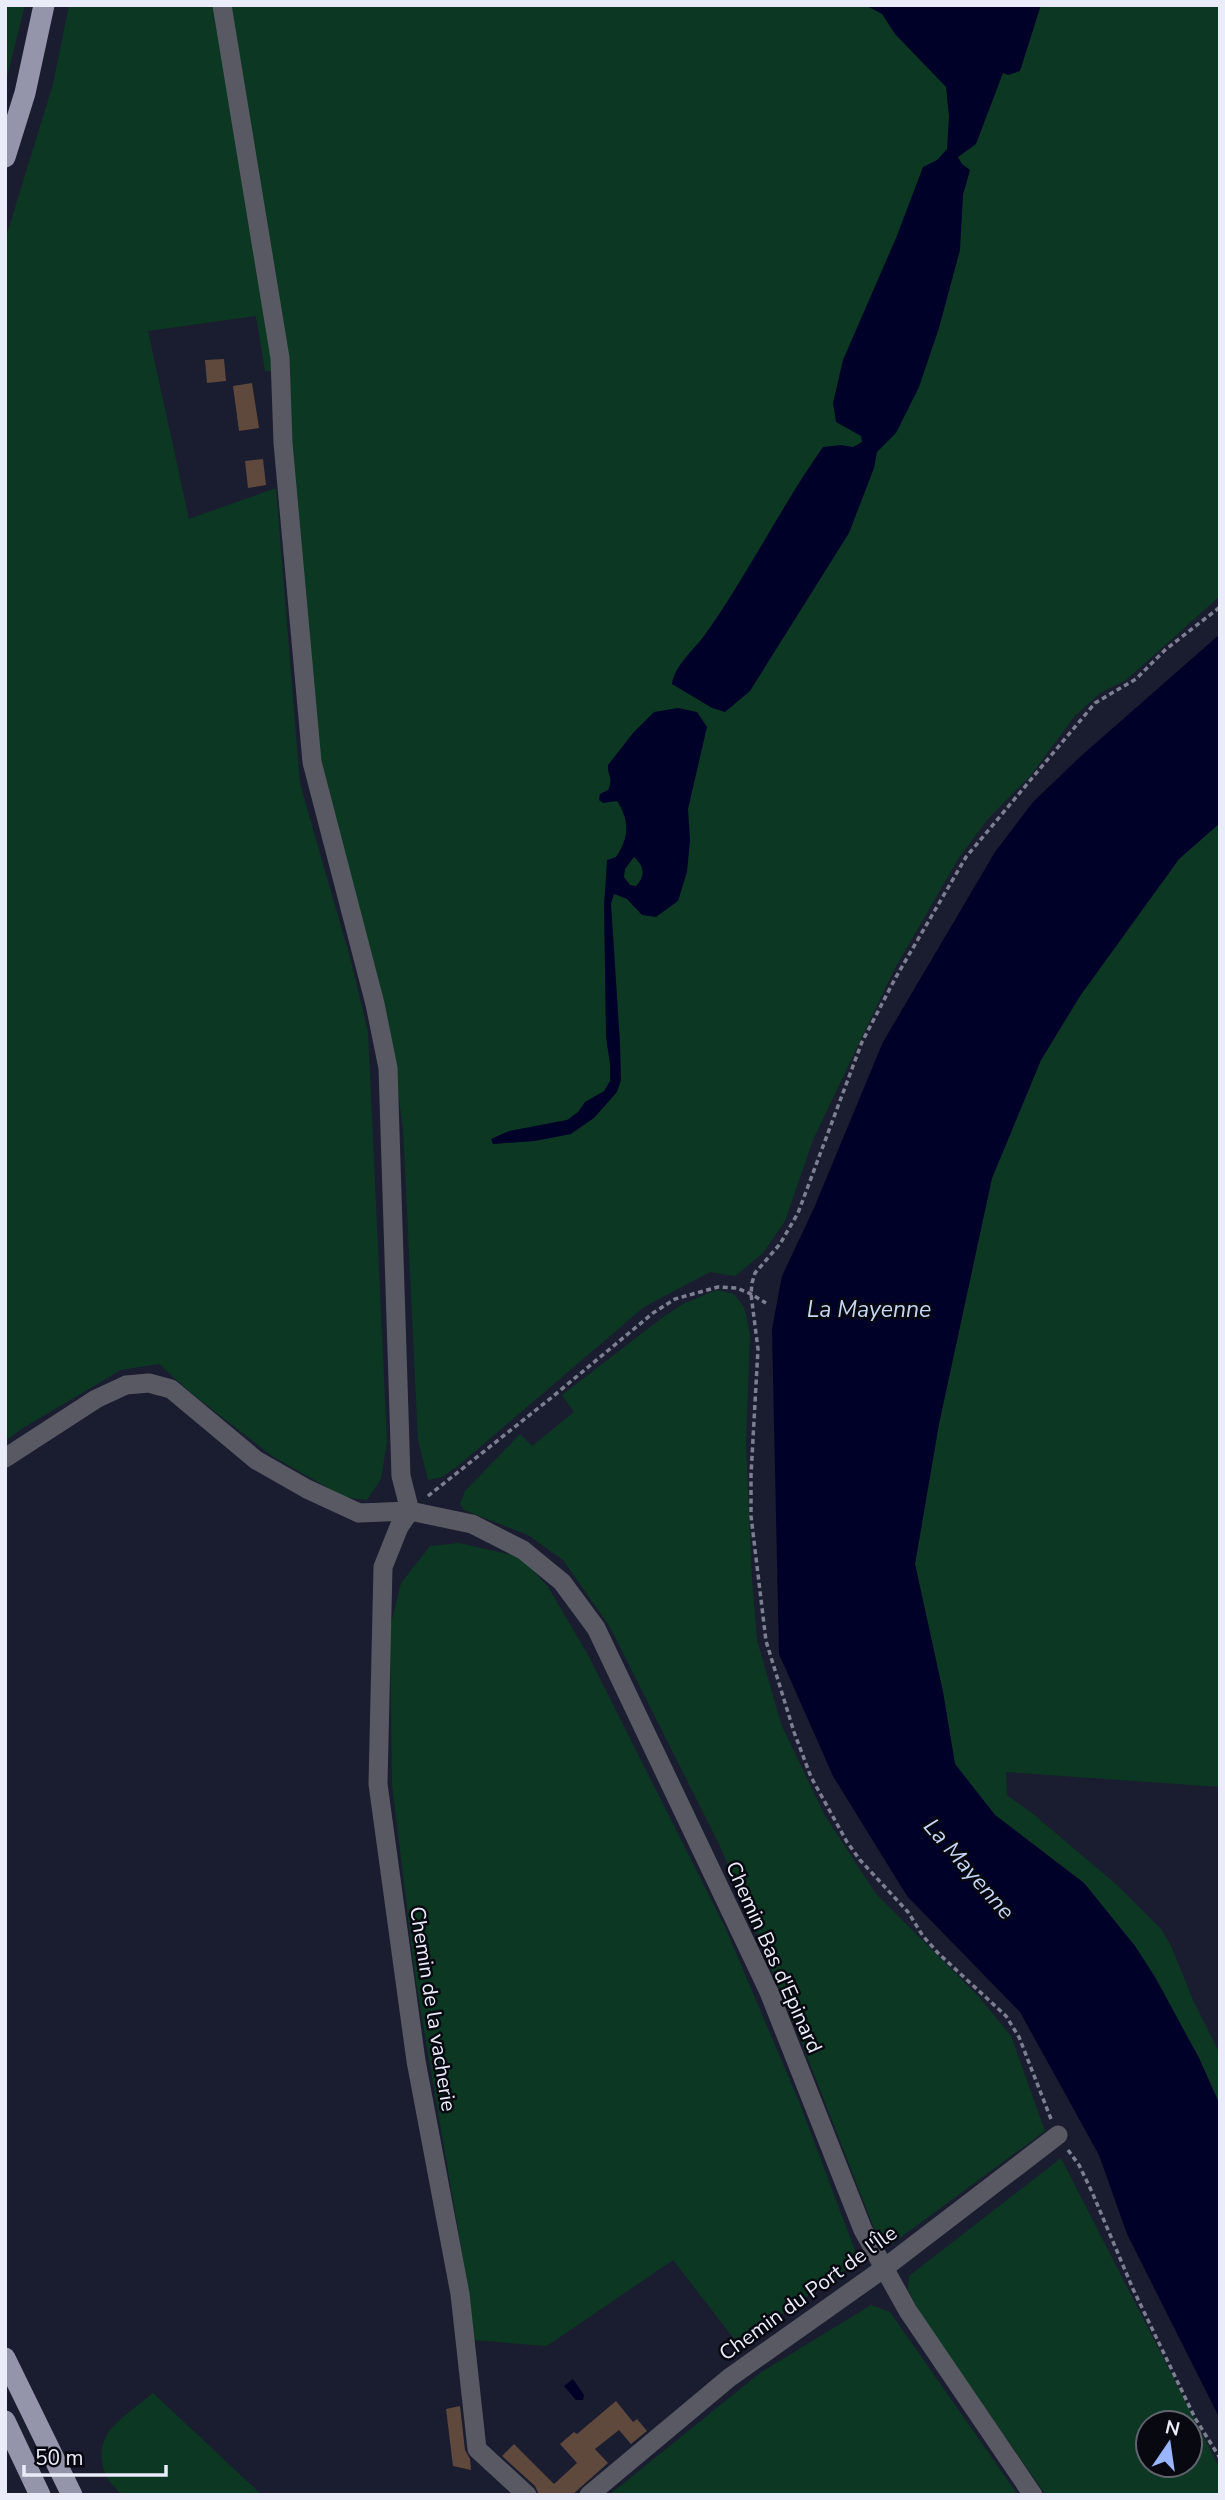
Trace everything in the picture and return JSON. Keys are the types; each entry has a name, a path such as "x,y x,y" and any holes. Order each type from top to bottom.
{"main road":[{"path":"5,157 25,93 44,5"},
{"path":"5,2358 72,2495"},
{"path":"5,2421 40,2495"}],"street":[{"path":"222,5 280,359 283,443 312,762 375,1003 388,1068 401,1476 410,1511"},
{"name":"Chemin Bas d'Epinard","path":"5,1458 96,1399 126,1385 149,1383 172,1390 256,1460 307,1489 359,1513 410,1511 472,1524 523,1550 562,1582 596,1628 769,1992 863,2230 883,2269 908,2311 1033,2495"},
{"name":"Chemin de la vacherie","path":"410,1511 399,1527 383,1567 377,1784 416,2061 460,2294 477,2449 527,2495"},
{"name":"Chemin du Port de l'Île","path":"589,2495 729,2378 883,2269 1058,2135"}],"path":[{"path":"1220,607 1166,650 1136,679 1095,703 966,857 896,977 862,1042 798,1213 780,1244 755,1273 751,1294 758,1349 751,1516 766,1641 811,1777 860,1860 908,1912 938,1953 1006,2016 1019,2037 1058,2135 1079,2165 1133,2289 1195,2418 1220,2458"},
{"path":"410,1511 653,1313 675,1299 718,1287 737,1288 766,1303"}],"green space":[{"path":"5,5 25,5 5,85"},
{"path":"69,5 1220,5 1220,596 1126,680 1100,693 1074,717 1031,775 987,820 958,859 894,970 813,1140 785,1221 763,1253 735,1276 710,1272 644,1307 442,1477 428,1480 418,1440 403,1129 389,1026 327,791 313,725 284,372 265,371 256,316 148,331 189,519 276,488 300,784 351,961 368,1032 387,1442 381,1479 367,1500 344,1497 272,1456 191,1393 159,1364 121,1370 5,1441 5,240 53,84"},
{"path":"1220,823 1220,1787 1006,1772 1007,1795 1117,1885 1162,1930 1220,2054 1220,2105 1199,2058 1135,1946 1084,1883 995,1815 955,1764 943,1692 915,1564 939,1424 992,1178 1041,1060 1080,996 1179,859"},
{"path":"716,1290 734,1294 744,1307 750,1334 746,1444 752,1579 757,1640 781,1724 825,1816 876,1894 979,1997 1011,2036 1045,2131 889,2246 881,2241 874,2228 794,2023 719,1844 610,1627 563,1560 528,1535 464,1510 460,1504 465,1491 520,1434 532,1446 574,1412 562,1395 663,1317 683,1304"},
{"path":"459,1543 521,1557 548,1587 588,1655 725,1927 800,2104 859,2261 738,2344 673,2260 547,2346 472,2340 470,2299 416,1983 392,1784 390,1628 401,1583 430,1546"},
{"path":"1061,2158 1189,2409 1134,2409 1134,2479 1204,2479 1204,2438 1220,2469 1220,2495 1046,2495 924,2321 908,2290 909,2276"},
{"path":"871,2305 890,2312 1018,2495 609,2495 760,2373"},
{"path":"153,2393 262,2495 123,2495 116,2489 103,2467 104,2441 116,2424"}],"water":[{"path":"865,5 1041,5 1020,71 1008,75 1003,73 976,144 958,157 970,170 963,195 960,250 939,328 919,387 896,433 877,452 874,468 849,533 750,691 725,712 712,708 672,684 673,678 720,613 823,447 853,447 862,442 861,436 836,422 833,403 843,360 896,238 923,167 937,160 947,149 949,116 946,87 895,34 882,14"},
{"name":"La Mayenne","path":"1220,634 1220,823 1179,859 1080,996 1041,1060 992,1178 939,1424 915,1564 943,1692 955,1764 995,1815 1084,1883 1135,1946 1199,2058 1220,2105 1220,2419 1127,2234 1099,2155 1020,2012 907,1896 833,1776 779,1654 772,1329 782,1276 814,1208 883,1042 995,852 1033,802 1081,756"},
{"path":"678,708 697,712 707,727 688,809 690,840 687,872 678,901 656,917 642,915 627,899 614,894 611,904 620,1042 621,1080 617,1092 594,1118 571,1134 535,1141 493,1144 491,1139 509,1131 567,1120 578,1112 585,1102 604,1091 610,1081 606,1037 604,906 607,860 616,857 623,843 626,822 617,801 603,803 599,800 600,794 610,786 608,765 654,712","holes":["634,857 642,871 636,886 630,885 624,877 625,869"]},
{"path":"573,2379 584,2395 583,2400 576,2400 564,2386"}],"building":[{"path":"224,359 226,381 207,383 205,360"},
{"path":"252,383 259,428 239,431 233,386"},
{"path":"263,459 266,485 248,488 245,461"},
{"path":"616,2401 633,2422 637,2419 647,2431 631,2444 619,2430 595,2449 608,2463 572,2495 539,2495 535,2486 502,2456 514,2444 554,2484 577,2463 560,2444 574,2432 577,2434"},
{"path":"460,2406 465,2450 470,2459 471,2470 453,2466 446,2409"}]}
